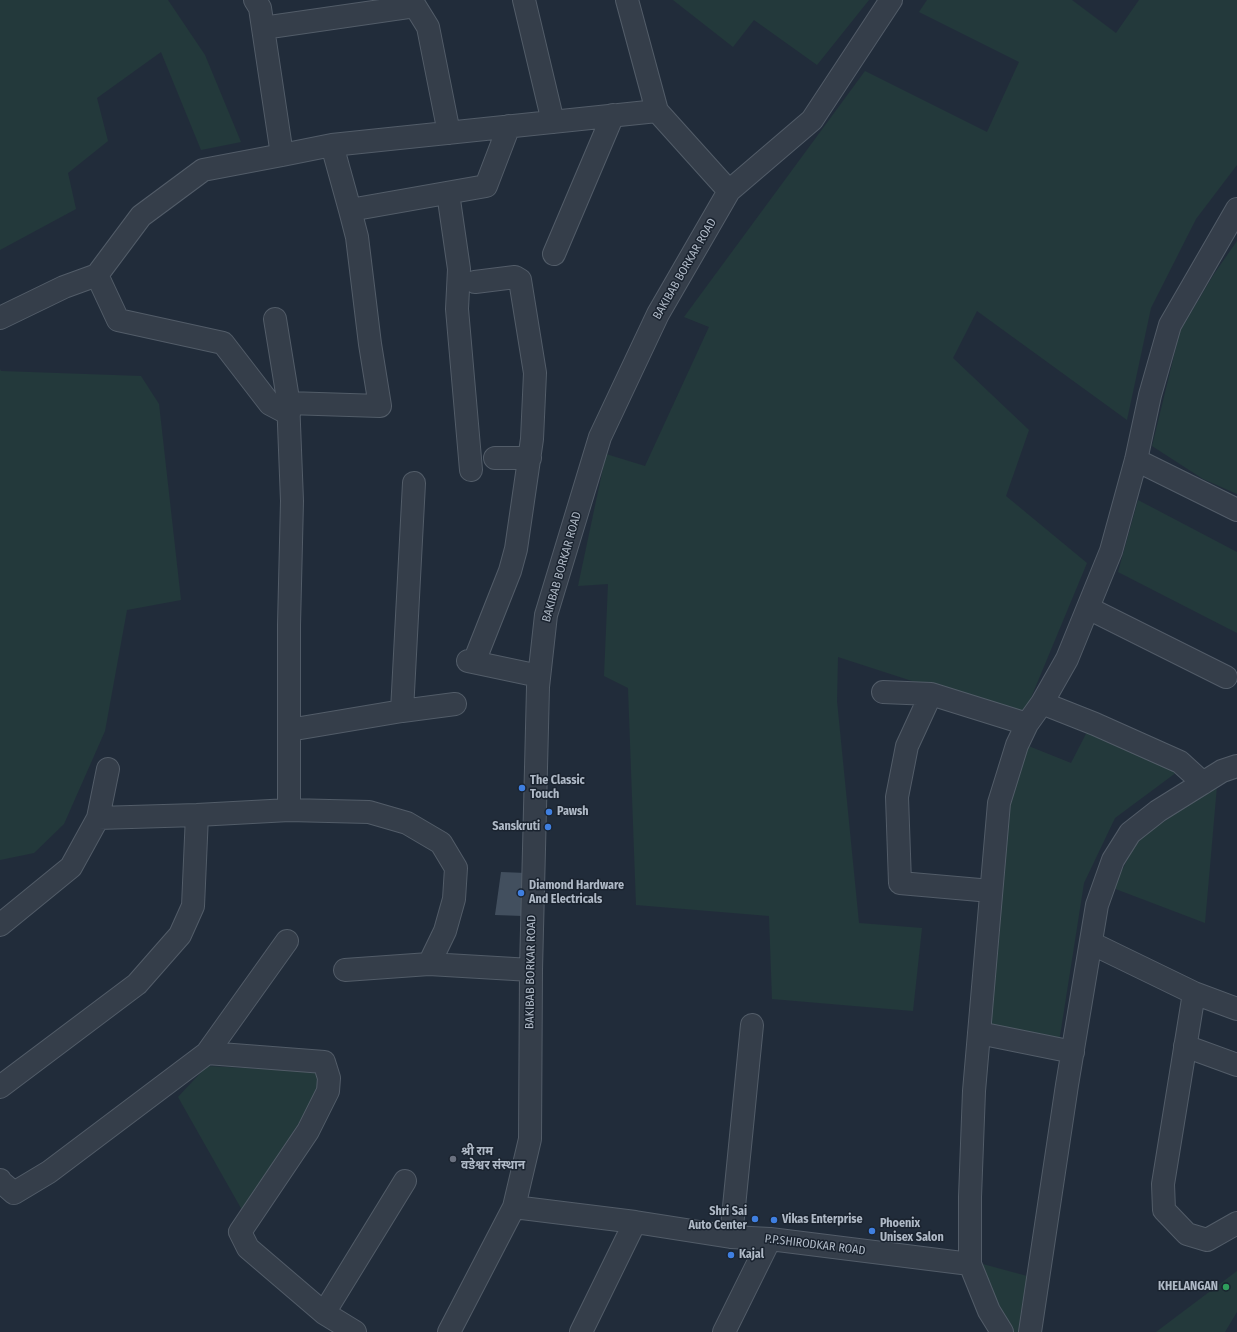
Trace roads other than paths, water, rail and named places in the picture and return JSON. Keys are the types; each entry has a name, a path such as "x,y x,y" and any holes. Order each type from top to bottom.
{"street":[{"path":"255,0 260,8 282,155"},
{"path":"524,0 553,122"},
{"path":"627,0 657,111 729,191"},
{"name":"BAKIBAB BORKAR ROAD","path":"449,1332 514,1207 530,1139 531,970 539,676 546,615 600,438 658,314 729,191 812,120 891,0"},
{"path":"263,28 415,6 428,27 449,133"},
{"path":"0,318 64,287 97,276 141,216 202,170 332,145 657,111"},
{"path":"554,254 613,115"},
{"path":"350,210 486,186 509,126"},
{"path":"97,276 118,320 223,343 270,404 289,409 380,406 370,344 357,237 332,145"},
{"path":"448,193 459,269 457,309 470,470"},
{"path":"1002,1332 989,1311 970,1264 970,1197 974,1098 999,803 1017,745 1027,724 1042,703 1067,659 1111,551 1136,460 1150,395 1170,325 1237,209"},
{"path":"475,282 515,277 520,280 535,373 530,458 516,549 500,597 471,662 539,676"},
{"path":"275,319 289,409 292,500 289,624 289,810"},
{"path":"495,458 530,458"},
{"path":"1136,460 1237,510"},
{"path":"402,711 414,483"},
{"path":"1088,608 1226,677"},
{"path":"883,692 931,694 1027,724"},
{"path":"931,694 907,746 896,797 900,883 991,891"},
{"path":"1042,703 1095,724 1180,762 1203,783"},
{"path":"289,730 402,711 455,704"},
{"path":"1030,1332 1097,905 1113,860 1130,833 1158,811 1222,771 1237,766"},
{"path":"0,926 71,867 98,818 108,769"},
{"path":"98,818 196,816 289,810 368,812 407,822 441,843 456,868 454,899 445,931 429,964"},
{"path":"0,1087 137,984 180,935 193,906 196,816"},
{"path":"0,1180 14,1193 48,1172 207,1053 288,941"},
{"path":"1091,943 1194,993 1237,1009"},
{"path":"345,970 429,964 531,970"},
{"path":"1194,993 1163,1184 1164,1210 1187,1234 1207,1240 1237,1223"},
{"path":"731,1237 752,1025"},
{"path":"979,1033 1073,1052"},
{"path":"1185,1046 1237,1065"},
{"path":"207,1053 324,1062 329,1078 328,1091 308,1131 240,1232 248,1248 324,1313 355,1332"},
{"path":"324,1313 405,1181"},
{"name":"P.P.SHIRODKAR ROAD","path":"514,1207 635,1222 731,1237 770,1239 970,1264"},
{"path":"581,1332 635,1222"},
{"path":"724,1332 770,1239"}],"place":[{"name":"The Classic Touch","path":"522,788"},
{"name":"Pawsh","path":"549,812"},
{"name":"Sanskruti","path":"548,827"},
{"name":"Diamond Hardware And Electricals","path":"521,893"},
{"name":"श्री राम वडेश्वर संस्थान","path":"453,1159"},
{"name":"Shri Sai Auto Center","path":"755,1219"},
{"name":"Vikas Enterprise","path":"774,1220"},
{"name":"Phoenix Unisex Salon","path":"872,1231"},
{"name":"Kajal","path":"731,1255"},
{"name":"KHELANGAN","path":"1226,1287"}]}
